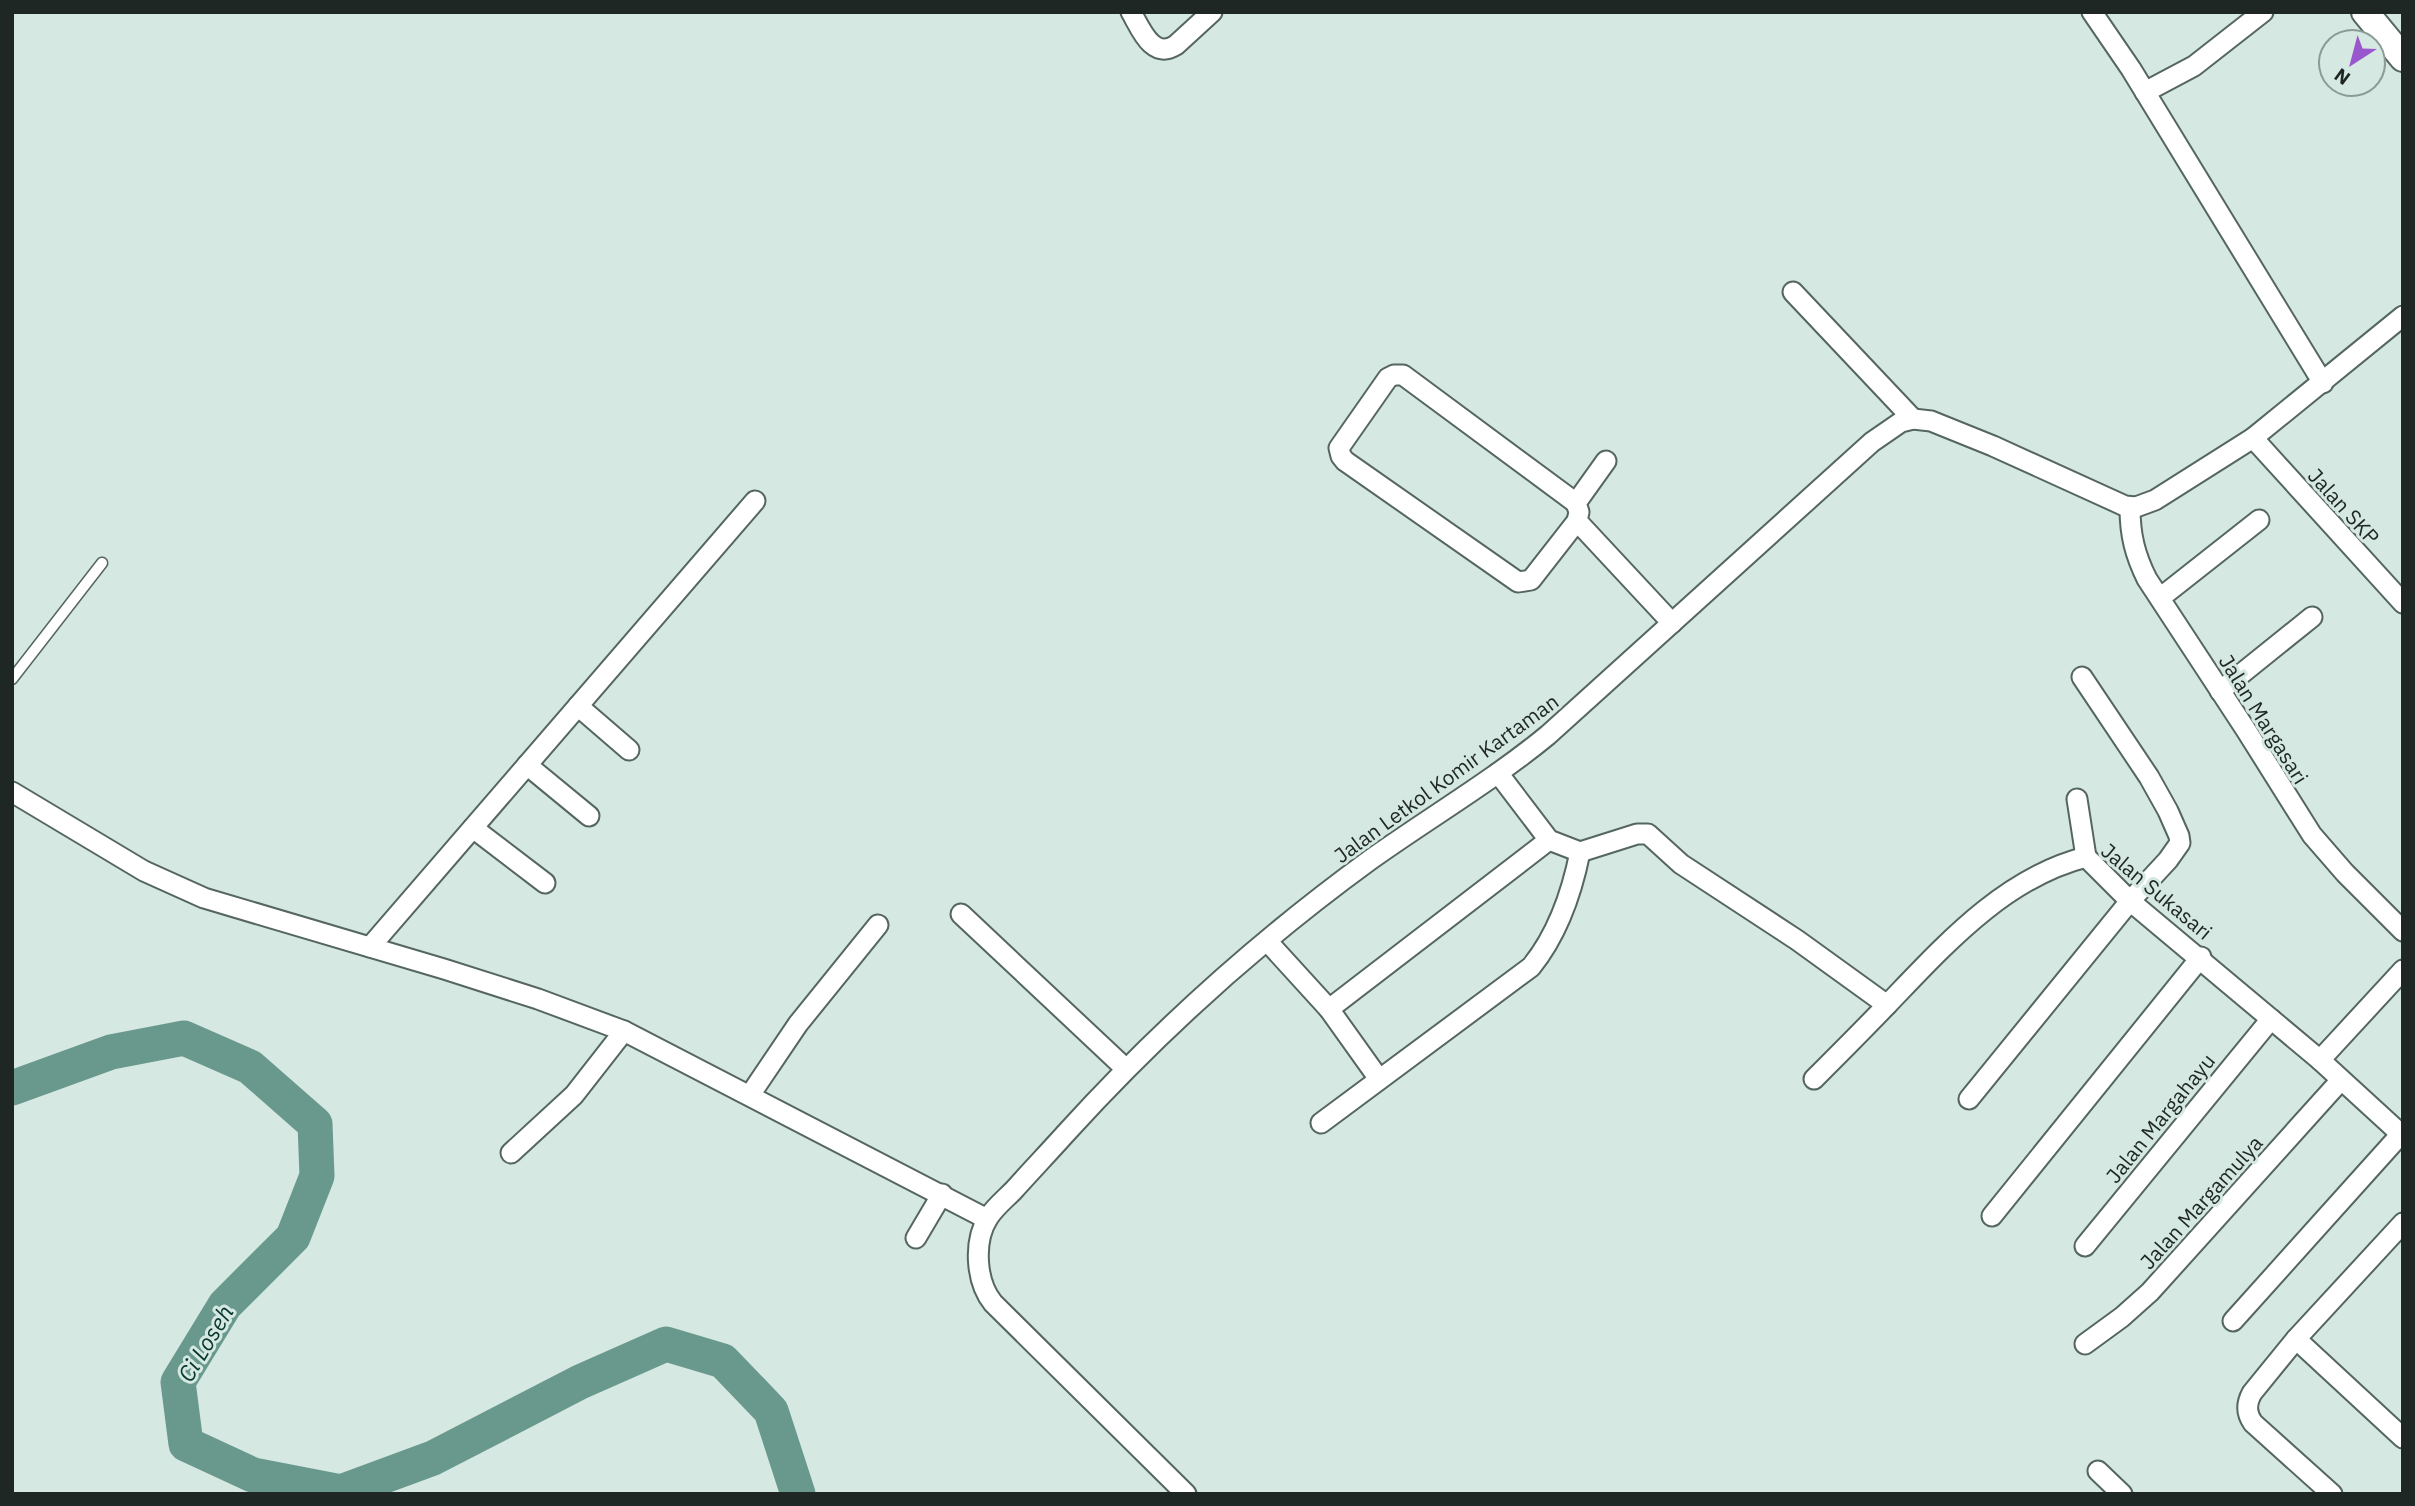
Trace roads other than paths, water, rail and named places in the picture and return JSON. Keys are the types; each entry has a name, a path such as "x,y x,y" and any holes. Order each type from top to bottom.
{"street":[{"path":"1131,12 1152,45 1160,50 1176,46 1212,12"},
{"path":"2092,12 2145,92 2323,383"},
{"path":"2145,92 2194,66 2263,12"},
{"path":"2365,12 2403,58"},
{"path":"1793,292 1913,419 1948,427 2130,508 2164,495 2253,438 2403,316"},
{"path":"1606,461 1577,512 1531,580 1518,582 1345,461 1339,449 1388,378 1404,374 1577,512 1672,623"},
{"name":"Jalan Letkol Komir Kartaman","path":"1186,1494 989,1299 982,1284 978,1256 987,1219 1126,1069 1227,973 1370,860 1497,773 1563,722 1879,436 1894,426 1913,419"},
{"name":"Jalan SKP","path":"2253,438 2403,603"},
{"path":"370,947 755,501"},
{"name":"Jalan Margasari","path":"2130,508 2132,538 2138,560 2312,835 2403,931"},
{"path":"2160,598 2259,520"},
{"path":"2220,691 2312,617"},
{"path":"1969,1099 2130,901 2177,848 2179,836 2168,811 2149,777 2082,677"},
{"path":"578,706 629,750"},
{"path":"527,765 589,816"},
{"path":"1497,773 1549,840 1580,852 1637,834 1648,834 1681,864 1797,940 1887,1006"},
{"path":"12,792 144,871 204,898 538,999 624,1031 987,1219"},
{"path":"2077,799 2086,857"},
{"path":"472,828 545,883"},
{"path":"1329,1009 1549,840"},
{"path":"1321,1123 1531,967 1562,912 1580,852"},
{"name":"Jalan Sukasari","path":"1814,1079 1936,953 1994,904 2050,869 2086,857 2130,901 2201,957 2402,1135"},
{"path":"961,914 1126,1069"},
{"path":"750,1095 805,1015 878,925"},
{"path":"1268,941 1329,1009 1378,1079"},
{"path":"1992,1216 2201,957"},
{"path":"2320,1060 2403,970"},
{"name":"Jalan Margahayu","path":"2085,1246 2271,1019"},
{"path":"510,1153 574,1095 624,1031"},
{"name":"Jalan Margamulya","path":"2085,1344 2150,1292 2341,1080"},
{"path":"2233,1321 2402,1135"},
{"path":"916,1238 942,1194"},
{"path":"2332,1494 2253,1423 2248,1402 2252,1393 2296,1339 2403,1223"},
{"path":"2296,1339 2403,1438"},
{"path":"2098,1471 2122,1494"}],"lane":[{"path":"12,679 102,563"}],"waterway":[{"name":"Ci Loseh","path":"12,1088 111,1052 184,1038 250,1067 315,1124 317,1176 293,1237 225,1305 178,1382 186,1444 253,1475 341,1492 433,1458 580,1382 666,1344 723,1361 771,1411 798,1494"}]}
